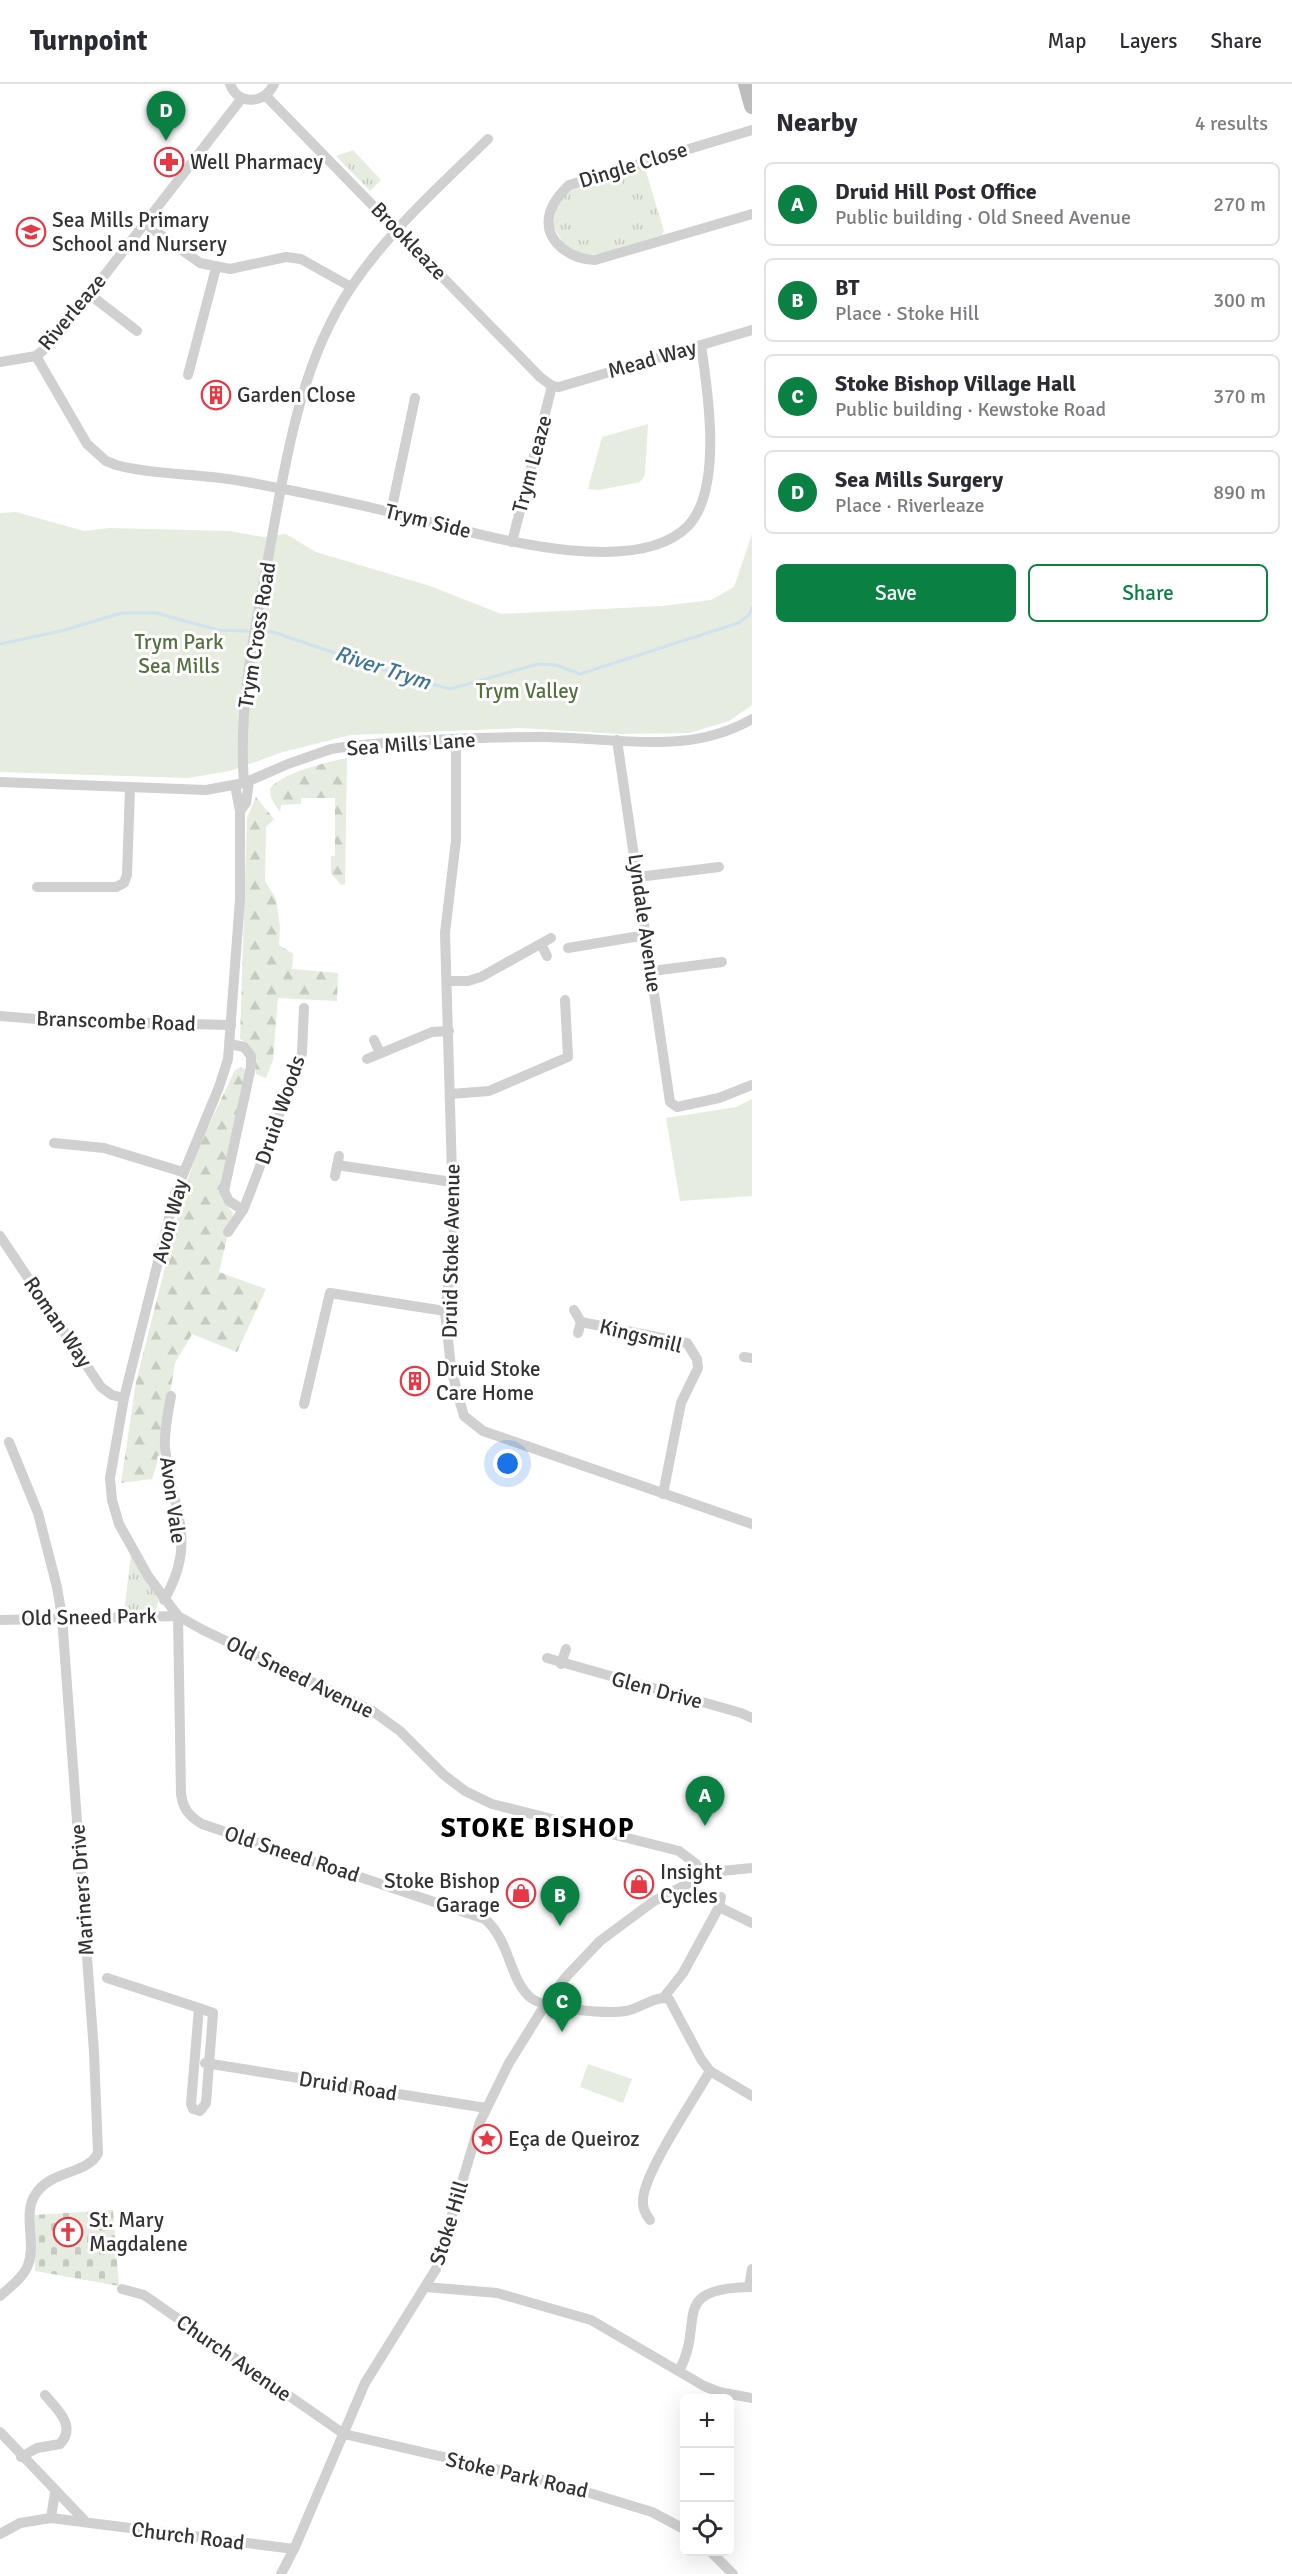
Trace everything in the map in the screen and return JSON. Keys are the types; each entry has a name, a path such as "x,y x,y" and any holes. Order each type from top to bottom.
{"main road":[{"path":"746,84 752,106"}],"street":[{"path":"230,84 236,94 242,98 258,100 266,96 274,84"},
{"name":"Brookleaze","path":"266,96 540,377 552,386"},
{"name":"Riverleaze","path":"0,362 36,356 52,343 242,98"},
{"name":"Dingle Close","path":"752,130 568,185 558,195 549,217 549,229 559,244 574,257 595,260 752,214"},
{"name":"Trym Cross Road","path":"243,783 242,750 252,635 281,488 298,411 306,386 322,344 351,288 396,229 488,139"},
{"path":"144,223 200,263 230,269 286,257 293,258 301,260 351,288"},
{"path":"188,375 216,268"},
{"path":"89,294 137,331"},
{"name":"Mead Way","path":"552,386 559,387 752,330"},
{"name":"Trym Side","path":"36,356 87,444 106,461 126,468 243,481 281,488 512,542 585,553 631,549 669,540 686,528 700,510 711,435 709,398 701,345"},
{"name":"Trym Leaze","path":"512,542 552,386"},
{"path":"391,512 415,398"},
{"name":"Sea Mills Lane","path":"0,782 130,789 206,790 243,783 331,749 371,744 542,737 682,743 728,732 752,719"},
{"name":"Druid Stoke Avenue","path":"456,740 456,840 446,933 454,1243 446,1311 451,1368 464,1416 483,1431 752,1524"},
{"name":"Lyndale Avenue","path":"617,740 673,1106 719,1098 752,1085"},
{"name":"Avon Way","path":"178,1616 164,1600 119,1524 112,1500 112,1458 124,1398 183,1172 219,1087 230,1044 240,899 240,811 237,804 243,783"},
{"path":"44,890 116,887 124,883 127,875 130,789"},
{"path":"638,877 703,863 719,867"},
{"path":"581,959 574,947 646,935"},
{"path":"448,981 468,981 481,977 551,938"},
{"path":"541,944 547,956"},
{"path":"652,971 706,958 722,962"},
{"path":"451,1094 489,1091 556,1070 568,1057 565,1000"},
{"name":"Druid Woods","path":"228,1232 243,1210 302,1053 304,1008"},
{"name":"Branscombe Road","path":"0,1016 60,1021 231,1025"},
{"path":"367,1059 432,1032 449,1031"},
{"path":"374,1040 380,1053"},
{"name":"Druid Woods","path":"230,1044 244,1047 251,1056 251,1067 224,1191 230,1201 243,1210"},
{"path":"54,1143 104,1148 183,1172"},
{"path":"335,1176 338,1160 453,1182"},
{"name":"Roman Way","path":"0,1236 101,1386 112,1395 124,1398"},
{"path":"304,1404 330,1293 446,1311"},
{"name":"Kingsmill","path":"574,1310 580,1327 687,1343 693,1350 698,1368 681,1403 663,1494"},
{"name":"Avon Vale","path":"164,1600 176,1574 183,1539 165,1447 171,1396"},
{"name":"Mariners Drive","path":"0,2296 28,2267 31,2247 30,2208 36,2192 57,2175 88,2165 98,2152 94,2052 62,1617 57,1587 38,1513 9,1442"},
{"name":"Old Sneed Park","path":"0,1620 178,1616"},
{"name":"Old Sneed Avenue","path":"178,1616 371,1710 400,1731 444,1775 465,1791 492,1804 679,1851 696,1864 703,1875"},
{"name":"Old Sneed Road","path":"178,1616 181,1794 182,1803 192,1818 202,1824 485,1919 500,1934 521,1988 533,2000 545,2005"},
{"path":"561,1664 566,1649"},
{"name":"Glen Drive","path":"547,1658 561,1664 741,1713 752,1718"},
{"name":"Stoke Hill","path":"281,2574 294,2549 365,2383 436,2269 465,2167 486,2108 509,2063 545,2005 565,1978 595,1946 618,1926 654,1901 703,1875 723,1870 752,1868"},
{"path":"545,2005 617,2012 636,2008 664,1997 683,1973 720,1902 752,1923"},
{"path":"107,1978 199,2008 213,2013 206,2103 200,2111 193,2109 190,2104 199,2008"},
{"path":"664,1997 673,2004 701,2060 710,2071 752,2096"},
{"name":"Druid Road","path":"195,2062 486,2108"},
{"path":"650,2220 642,2206 645,2188 710,2071"},
{"path":"679,2372 687,2354 692,2312 696,2302 713,2291 750,2287 752,2269"},
{"path":"426,2287 497,2293 591,2320 679,2372 719,2392 752,2398"},
{"name":"Church Avenue","path":"122,2289 144,2295 344,2434"},
{"path":"21,2457 37,2448 60,2444 67,2435 67,2427 62,2414 45,2395"},
{"path":"0,2432 21,2457 84,2520"},
{"name":"Stoke Park Road","path":"344,2434 570,2486 652,2511 680,2527"},
{"path":"51,2517 55,2492"},
{"name":"Church Road","path":"0,2534 21,2523 51,2517 294,2549"},
{"path":"715,2556 733,2574"}],"green space":[{"path":"353,150 381,180 370,191 336,156"},
{"path":"644,165 664,231 662,235 599,254 587,255 576,252 564,244 553,226 556,207 568,189"},
{"path":"623,183 632,233 581,241 572,191"},
{"path":"648,424 645,475 640,482 599,490 588,489 602,437"},
{"name":"Trym Park Sea Mills","path":"16,512 84,531 109,528 229,531 263,537 286,534 316,552 430,586 501,614 662,606 711,600 734,587 752,534 752,705 729,721 689,733 619,734 521,728 351,735 283,752 230,771 188,778 0,772 0,513"},
{"path":"347,758 345,884 341,885 331,873 331,856 335,856 335,798 301,798 301,804 281,805 280,812 271,798 270,789 275,783 294,773"},
{"path":"256,797 274,819 266,827 265,881 276,899 280,927 279,945 293,954 292,969 338,973 337,1001 278,998 273,1060 266,1078 256,1074 254,1054 249,1046 240,1039 247,818"},
{"path":"241,1067 247,1070 221,1197 233,1213 219,1272 266,1289 237,1352 192,1334 175,1363 160,1454 152,1479 121,1483 136,1382 186,1184 201,1142 235,1070"},
{"path":"752,1099 752,1196 680,1201 666,1118 736,1107"},
{"path":"131,1555 159,1598 154,1611 124,1612"},
{"path":"588,2064 632,2079 623,2103 580,2087"},
{"path":"113,2210 119,2286 35,2271 34,2215"}],"waterway":[{"name":"River Trym","path":"0,644 61,631 122,613 156,613 218,630 273,632 391,672 450,689 538,664 556,665 580,674 738,623 749,615 752,607"}],"place":[{"name":"Sea Mills Surgery","path":"166,141"},
{"name":"Well Pharmacy","path":"169,162"},
{"name":"Sea Mills Primary School and Nursery","path":"31,232"},
{"name":"Garden Close","path":"216,395"},
{"name":"Druid Stoke Care Home","path":"415,1381"},
{"name":"Druid Hill Post Office","path":"705,1826"},
{"name":"Insight Cycles","path":"639,1884"},
{"name":"Stoke Bishop Garage","path":"521,1893"},
{"name":"BT","path":"560,1926"},
{"name":"Stoke Bishop Village Hall","path":"562,2032"},
{"name":"Eça de Queiroz","path":"487,2139"},
{"name":"St. Mary Magdalene","path":"68,2232"}],"district":[{"name":"STOKE BISHOP","path":"538,1828"}],"park label":[{"name":"Trym Valley","path":"527,691"}]}
